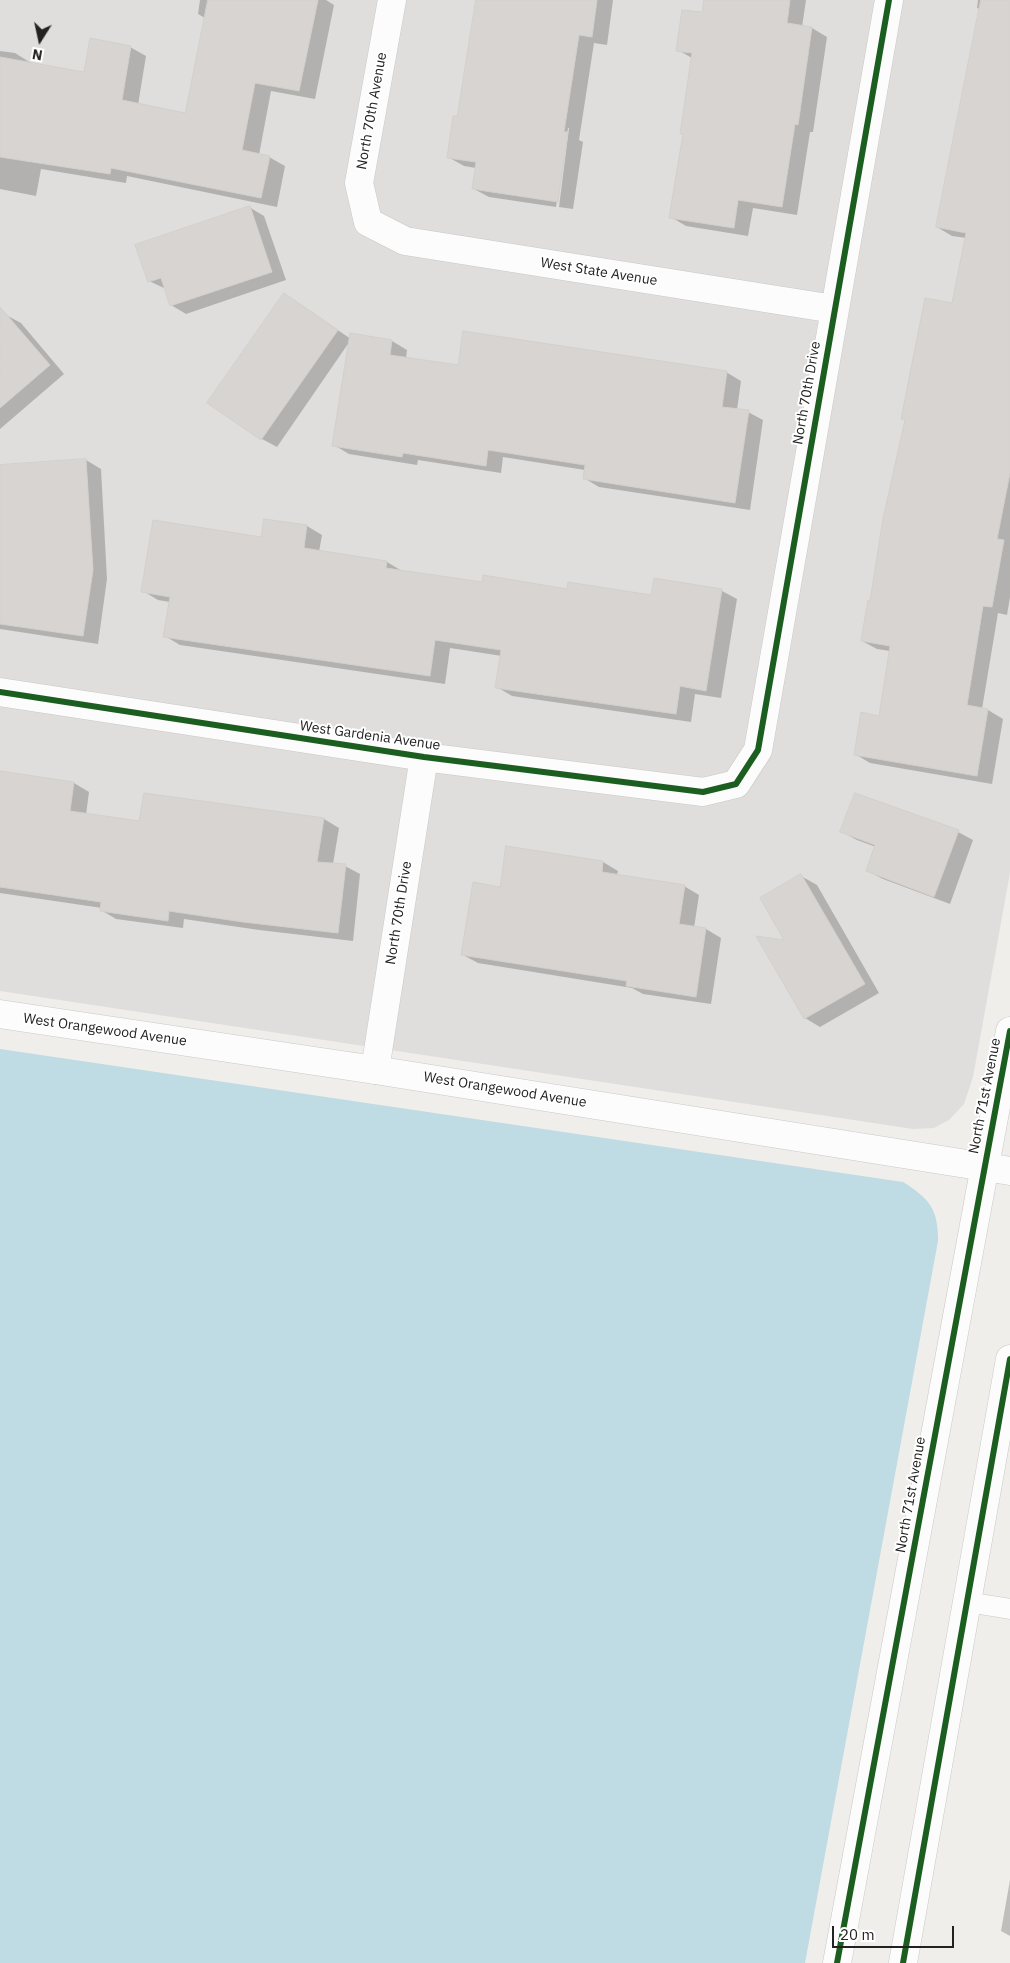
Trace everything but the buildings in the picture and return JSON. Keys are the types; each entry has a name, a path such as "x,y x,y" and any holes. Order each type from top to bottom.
{"street":[{"name":"North 70th Avenue","path":"368,222 359,183 392,0"},
{"name":"North 70th Drive","path":"736,784 758,750 889,0"},
{"name":"West State Avenue","path":"368,222 405,242 834,309"},
{"name":"West Gardenia Avenue","path":"0,692 424,757 703,792 736,784"},
{"name":"North 70th Drive","path":"375,1070 424,757"},
{"name":"West Orangewood Avenue","path":"0,1014 375,1070 997,1169"},
{"name":"North 71st Avenue","path":"837,1963 997,1169 1010,1031"},
{"path":"904,1963 1010,1359"}],"lane":[{"path":"967,1602 1010,1610"}],"shaded area":[{"path":"0,0 1010,0 1010,873 973,1077 964,1104 949,1120 934,1128 913,1129 0,991"}],"water":[{"path":"0,1049 903,1182 926,1200 934,1213 938,1230 938,1241 805,1963 0,1963"}],"cycle path":[{"path":"0,692 424,757 703,792 736,784 758,750 889,0"},
{"path":"837,1963 1010,1031"},
{"path":"903,1963 1010,1359"}]}
